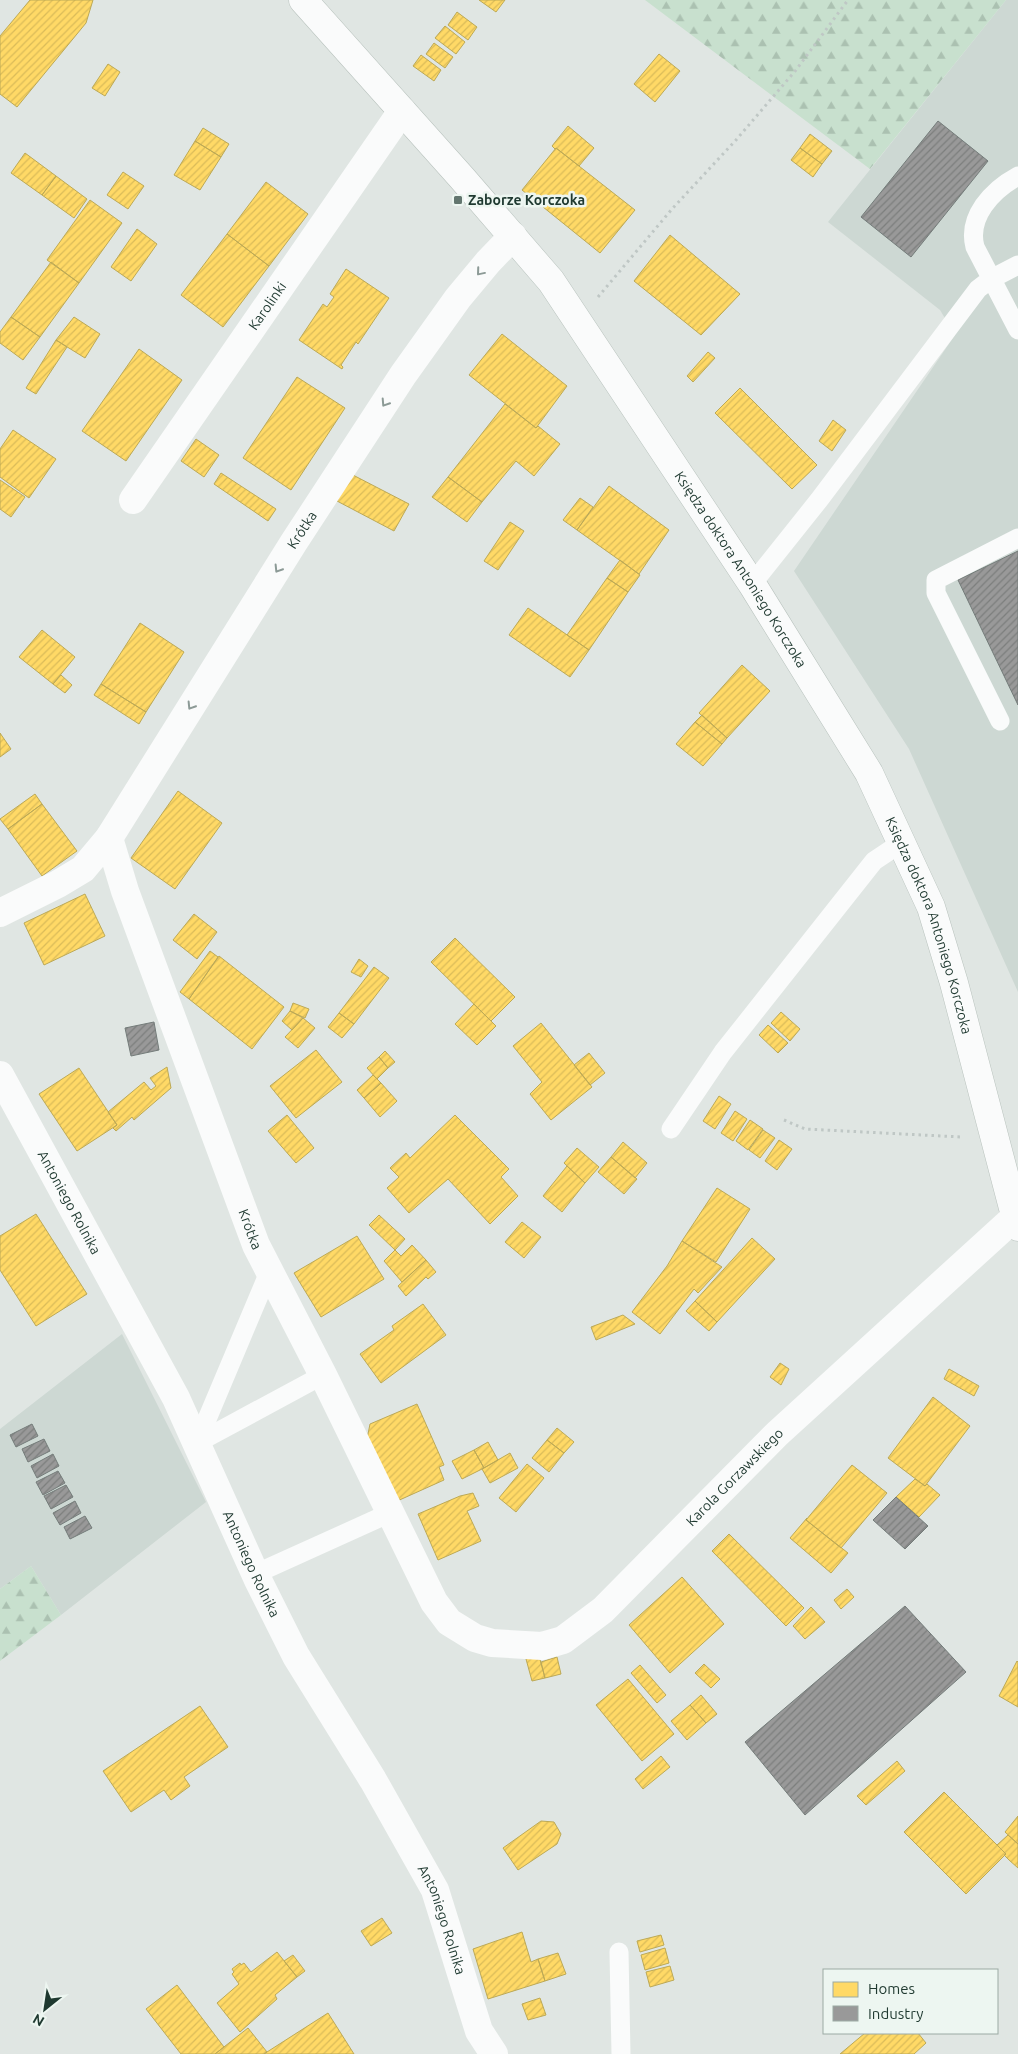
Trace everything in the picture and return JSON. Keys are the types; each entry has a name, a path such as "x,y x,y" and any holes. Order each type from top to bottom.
{"street":[{"name":"Księdza doktora Antoniego Korczoka","path":"303,0 551,281 752,584 869,773 930,907 1017,1222"},
{"name":"Karolinki","path":"133,500 402,111"},
{"name":"Krótka","path":"0,912 58,884 83,869 109,838 289,550 403,375 458,298 513,236"},
{"name":"Krótka","path":"109,838 126,891 256,1245 323,1375 434,1602"},
{"name":"Antoniego Rolnika","path":"0,1074 176,1398 255,1574 296,1656 373,1780 435,1890 479,2031 494,2054"},
{"name":"Karola Gorzawskiego","path":"434,1602 449,1622 474,1638 492,1643 542,1646 563,1640 603,1610 777,1434 1017,1222"}],"lane":[{"path":"1018,176 982,207 974,223 972,237 975,247 1018,330"},
{"path":"752,584 819,500 978,289 991,279 1018,265"},
{"path":"1000,721 936,594 936,580 1018,538"},
{"path":"670,1129 723,1052 874,861 901,843"},
{"path":"197,1443 269,1272"},
{"path":"197,1443 323,1375"},
{"path":"255,1574 390,1513"},
{"path":"619,1952 621,2054"}],"path":[{"path":"579,321 672,208 736,140 796,70 848,0"},
{"path":"784,1120 805,1129 960,1136 968,1138"}],"shaded area":[{"path":"1006,0 1018,0 1018,992 909,749 794,571 955,335 940,310 828,222"},
{"path":"122,1334 206,1502 61,1615 31,1566 0,1589 0,1429"}],"green space":[{"path":"645,0 1006,0 870,169"},
{"path":"31,1566 61,1615 0,1661 0,1589"}],"building: Homes":[{"path":"30,0 93,0 86,23 17,107 0,94 0,36"},
{"path":"479,0 505,0 496,12"},
{"path":"457,12 477,27 468,40 448,25"},
{"path":"445,26 465,42 456,54 435,38"},
{"path":"434,43 453,57 445,68 426,54"},
{"path":"659,54 680,71 655,102 634,84"},
{"path":"421,55 441,70 434,81 413,66"},
{"path":"108,64 120,72 105,96 92,88"},
{"path":"568,126 594,148 579,166 552,146"},
{"path":"203,128 229,144 221,157 195,141"},
{"path":"810,134 832,151 822,164 800,148"},
{"path":"195,141 221,157 200,190 174,175"},
{"path":"556,148 635,210 600,253 522,190"},
{"path":"800,148 822,164 813,177 791,160"},
{"path":"25,153 56,176 42,195 11,173"},
{"path":"123,172 144,186 128,209 107,195"},
{"path":"56,176 87,199 74,218 42,195"},
{"path":"266,182 308,214 269,266 227,234"},
{"path":"90,200 122,223 79,283 47,260"},
{"path":"137,229 157,244 131,281 111,267"},
{"path":"227,234 269,266 223,327 181,295"},
{"path":"670,235 740,294 701,335 634,281"},
{"path":"51,262 79,283 40,337 11,317"},
{"path":"346,269 389,298 358,344 356,342 341,365 342,369 299,340 323,304 327,307 334,297 330,294"},
{"path":"11,317 40,337 23,360 0,343 0,332"},
{"path":"74,317 100,334 85,358 56,340"},
{"path":"502,334 567,386 536,428 469,375"},
{"path":"56,340 67,347 36,394 26,388"},
{"path":"139,349 182,380 126,461 82,431"},
{"path":"708,352 715,358 693,382 687,376"},
{"path":"297,377 345,408 291,490 243,458"},
{"path":"740,388 817,465 792,489 715,413"},
{"path":"505,404 536,428 538,426 560,444 534,476 516,461 482,502 448,477"},
{"path":"833,420 846,430 832,451 819,441"},
{"path":"13,430 56,459 29,498 0,477 0,449"},
{"path":"196,439 219,455 204,477 181,461"},
{"path":"221,473 276,509 268,521 214,484"},
{"path":"351,474 409,504 394,531 337,501"},
{"path":"448,477 482,502 467,522 432,497"},
{"path":"0,480 25,497 11,517 0,509"},
{"path":"609,486 669,530 639,574 577,530"},
{"path":"580,498 593,507 577,530 563,520"},
{"path":"510,522 524,531 498,570 484,561"},
{"path":"620,560 640,575 628,592 607,578"},
{"path":"607,578 628,592 589,650 567,635"},
{"path":"528,608 589,650 570,677 509,635"},
{"path":"140,623 184,652 146,712 101,684"},
{"path":"42,630 75,657 53,684 19,657"},
{"path":"742,665 770,691 727,738 699,713"},
{"path":"61,675 72,685 65,693 53,684"},
{"path":"101,684 146,712 139,724 94,695"},
{"path":"702,715 727,738 722,744 695,722"},
{"path":"695,722 722,744 703,766 676,744"},
{"path":"0,733 11,749 0,757"},
{"path":"178,791 222,823 175,889 131,858"},
{"path":"35,794 42,804 8,829 0,819"},
{"path":"42,804 77,851 42,876 8,829"},
{"path":"85,894 105,936 44,965 24,923"},
{"path":"194,914 217,932 197,959 173,940"},
{"path":"455,938 515,997 491,1021 431,962"},
{"path":"210,951 218,957 189,999 180,992"},
{"path":"219,956 284,1007 252,1049 189,999"},
{"path":"359,959 368,966 361,977 351,972"},
{"path":"374,967 389,978 354,1024 339,1013"},
{"path":"293,1003 309,1009 305,1018 290,1011"},
{"path":"474,1004 496,1026 477,1045 455,1024"},
{"path":"290,1011 303,1018 292,1030 282,1021"},
{"path":"781,1012 800,1029 790,1041 771,1023"},
{"path":"339,1013 354,1024 342,1038 328,1027"},
{"path":"303,1018 315,1028 298,1048 285,1037"},
{"path":"541,1023 592,1087 551,1120 530,1094 542,1082 513,1046"},
{"path":"768,1025 788,1043 778,1053 759,1035"},
{"path":"316,1050 342,1082 296,1118 270,1086"},
{"path":"385,1051 395,1062 388,1068 379,1057"},
{"path":"589,1053 605,1073 590,1085 574,1065"},
{"path":"379,1057 388,1068 377,1079 367,1068"},
{"path":"167,1067 171,1088 134,1120 132,1117 116,1131 113,1128 117,1125 108,1112 144,1082 151,1090 156,1086 150,1078"},
{"path":"79,1068 117,1125 77,1151 39,1094"},
{"path":"373,1075 381,1083 364,1098 357,1090"},
{"path":"381,1083 397,1101 380,1117 364,1098"},
{"path":"719,1096 731,1104 715,1129 703,1121"},
{"path":"735,1111 747,1119 733,1141 721,1133"},
{"path":"287,1115 314,1148 296,1163 268,1131"},
{"path":"455,1115 509,1169 501,1177 518,1196 490,1224 448,1179 409,1213 387,1188 399,1177 390,1168 406,1153 410,1158"},
{"path":"750,1120 763,1129 748,1150 736,1141"},
{"path":"763,1130 775,1138 760,1158 749,1150"},
{"path":"779,1140 792,1149 777,1170 765,1161"},
{"path":"623,1142 647,1163 635,1178 611,1157"},
{"path":"577,1148 599,1167 585,1183 564,1163"},
{"path":"611,1157 637,1179 624,1194 598,1172"},
{"path":"567,1166 585,1183 562,1212 543,1196"},
{"path":"717,1188 750,1209 716,1262 682,1241"},
{"path":"36,1214 87,1294 36,1326 0,1270 0,1236"},
{"path":"379,1215 405,1239 395,1250 369,1225"},
{"path":"522,1222 541,1237 524,1258 505,1242"},
{"path":"357,1236 384,1279 321,1317 294,1273"},
{"path":"752,1238 775,1259 717,1322 695,1301"},
{"path":"682,1241 722,1267 698,1293 694,1289 660,1334 632,1312 667,1266"},
{"path":"412,1245 426,1260 402,1282 384,1261 395,1250 401,1256"},
{"path":"426,1260 436,1272 428,1279 426,1277 406,1296 398,1286"},
{"path":"695,1301 717,1322 709,1331 686,1311"},
{"path":"423,1304 446,1335 381,1383 360,1354 394,1330 392,1326"},
{"path":"623,1315 635,1324 596,1340 591,1327"},
{"path":"780,1363 789,1369 781,1385 770,1377"},
{"path":"949,1369 979,1386 974,1396 944,1379"},
{"path":"933,1397 970,1426 925,1486 888,1458"},
{"path":"417,1404 444,1465 439,1467 444,1480 395,1502 367,1439 370,1424"},
{"path":"557,1428 574,1442 564,1453 547,1440"},
{"path":"547,1440 564,1453 549,1472 532,1458"},
{"path":"488,1442 498,1460 484,1468 474,1450"},
{"path":"474,1450 484,1468 462,1479 452,1461"},
{"path":"510,1453 518,1468 490,1483 482,1469"},
{"path":"527,1464 544,1478 516,1512 499,1498"},
{"path":"852,1465 887,1493 841,1548 806,1520"},
{"path":"915,1479 925,1486 927,1484 940,1495 919,1517 896,1497"},
{"path":"473,1493 479,1506 467,1511 481,1541 438,1560 418,1514 460,1496"},
{"path":"807,1518 806,1520 848,1553 831,1573 790,1538"},
{"path":"729,1534 804,1608 786,1626 712,1551"},
{"path":"682,1577 724,1624 670,1673 629,1625"},
{"path":"847,1589 854,1597 841,1609 834,1600"},
{"path":"811,1607 825,1622 805,1639 793,1626"},
{"path":"539,1656 545,1678 532,1681 526,1659"},
{"path":"557,1657 561,1674 545,1678 541,1662"},
{"path":"1018,1662 1018,1707 999,1696"},
{"path":"704,1664 720,1679 711,1688 695,1673"},
{"path":"640,1665 666,1695 657,1703 631,1673"},
{"path":"628,1679 674,1734 642,1761 596,1705"},
{"path":"701,1695 717,1714 706,1723 690,1705"},
{"path":"690,1705 706,1723 687,1740 671,1721"},
{"path":"200,1706 228,1747 184,1777 190,1786 171,1800 164,1790 131,1812 103,1771"},
{"path":"661,1756 670,1767 643,1789 635,1779"},
{"path":"897,1761 905,1771 866,1805 857,1796"},
{"path":"944,1792 1006,1854 966,1894 904,1832"},
{"path":"1018,1816 1018,1844 1005,1832"},
{"path":"541,1821 554,1822 561,1834 557,1844 518,1870 503,1848"},
{"path":"1008,1835 1018,1844 1018,1868 1004,1855 1006,1854 997,1845"},
{"path":"382,1918 392,1933 371,1946 361,1931"},
{"path":"522,1932 531,1962 538,1959 545,1981 488,1999 473,1949"},
{"path":"661,1935 664,1945 640,1952 637,1941"},
{"path":"665,1948 669,1963 645,1970 641,1955"},
{"path":"277,1952 297,1977 275,1995 277,1999 240,2032 217,2003 239,1984 232,1974 234,1972 232,1969 240,1963 241,1965 244,1963 251,1972"},
{"path":"558,1953 566,1974 545,1981 538,1959"},
{"path":"293,1955 305,1971 297,1977 284,1961"},
{"path":"670,1966 674,1980 650,1987 646,1972"},
{"path":"177,1985 224,2047 215,2054 181,2054 146,2009"},
{"path":"540,1998 546,2015 528,2020 522,2004"},
{"path":"328,2013 354,2054 264,2054 267,2052"},
{"path":"248,2028 267,2052 264,2054 215,2054"},
{"path":"864,2034 919,2034 926,2043 914,2054 840,2054"}],"building: Industry":[{"path":"938,121 988,161 911,257 861,217"},
{"path":"1018,551 1018,705 958,580"},
{"path":"154,1022 159,1050 131,1056 125,1028"},
{"path":"32,1424 38,1436 16,1447 10,1435"},
{"path":"44,1439 50,1451 28,1462 22,1449"},
{"path":"53,1454 59,1466 37,1478 31,1466"},
{"path":"58,1471 65,1483 43,1495 36,1482"},
{"path":"66,1485 73,1497 51,1509 44,1496"},
{"path":"896,1497 928,1526 905,1549 873,1520"},
{"path":"75,1501 81,1513 60,1525 53,1513"},
{"path":"85,1516 92,1528 70,1539 64,1527"},
{"path":"905,1606 966,1672 805,1815 745,1742"}],"place":[{"name":"Zaborze Korczoka","path":"458,200"}]}
